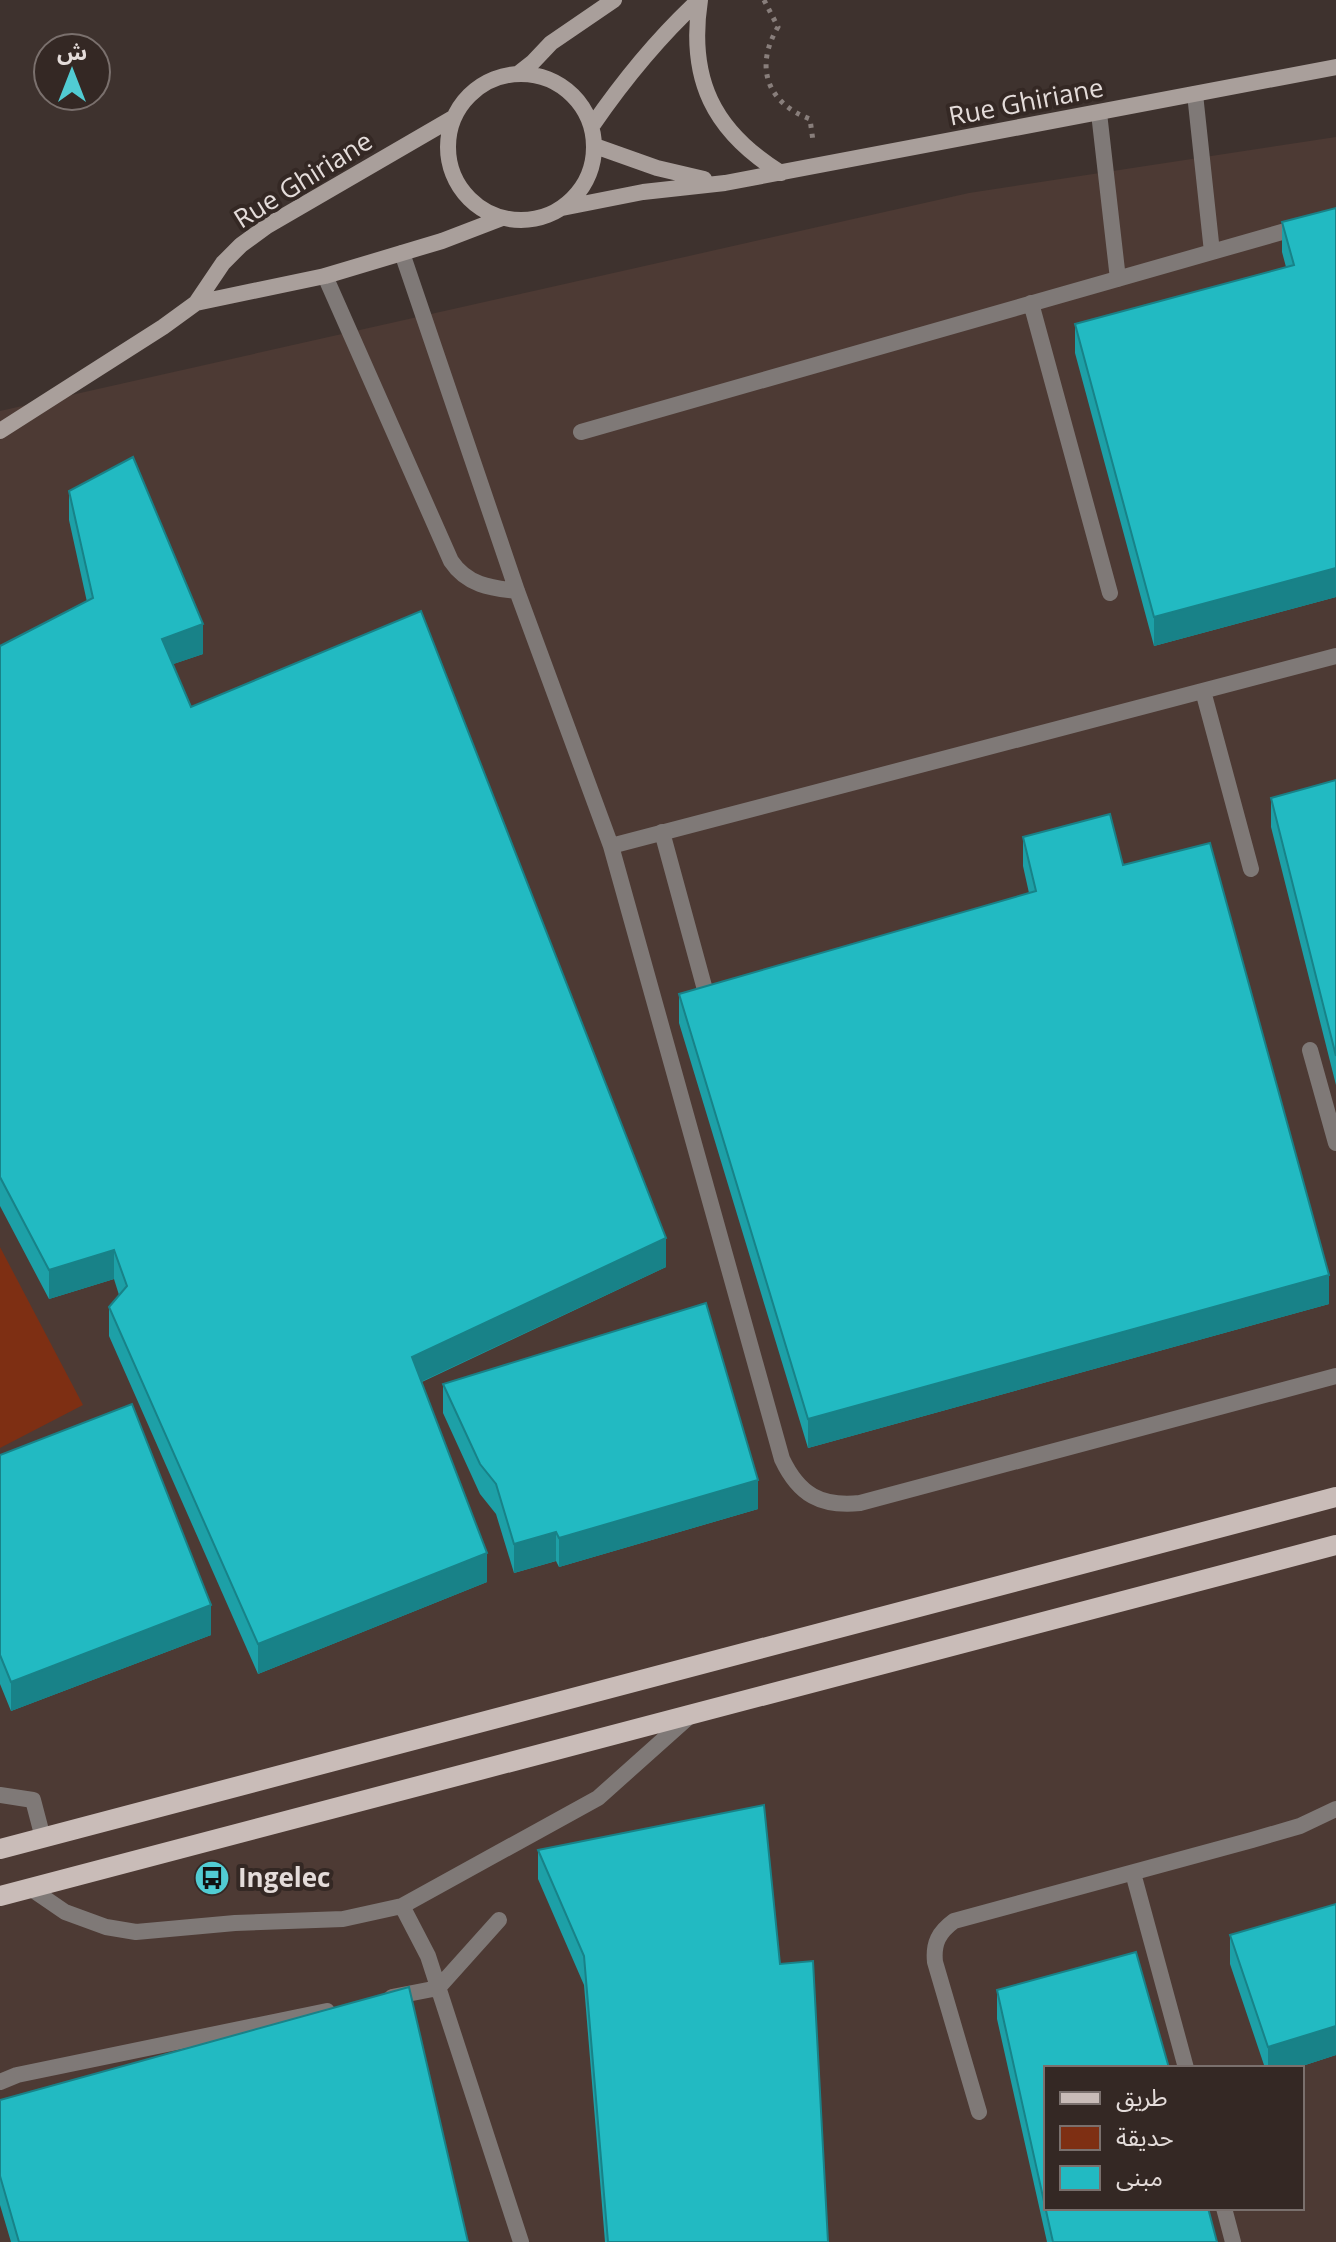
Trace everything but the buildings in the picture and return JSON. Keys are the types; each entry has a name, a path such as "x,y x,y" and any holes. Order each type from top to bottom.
{"main road":[{"path":"0,1849 1336,1497"},
{"path":"0,1896 1336,1545"}],"street":[{"path":"519,73 551,43 614,0"},
{"path":"592,126 640,63 699,0"},
{"path":"699,0 697,58 704,86 717,113 734,137 756,157 781,173"},
{"name":"Rue Ghiriane","path":"562,208 643,192 781,173 1336,67"},
{"path":"519,73 539,75 572,93 585,109 595,146 591,170 580,192 562,208 543,217 523,221 502,218 482,210 466,196 454,179 448,159 447,138 453,118 464,100 480,85 499,76 519,73"},
{"name":"Rue Ghiriane","path":"0,431 196,303 223,263 267,226 453,118"},
{"name":"Rue Ghiriane","path":"595,146 657,168 725,183"},
{"name":"Rue Ghiriane","path":"196,303 325,276 502,218"}],"lane":[{"path":"1195,94 1212,252"},
{"path":"1099,113 1118,279"},
{"path":"581,432 1320,221"},
{"path":"402,253 517,591 611,846 782,1459 789,1474 807,1492 828,1503 860,1503 1336,1376"},
{"path":"325,276 451,561 458,571 481,586 517,591"},
{"path":"1031,303 1110,593"},
{"path":"611,846 1336,656"},
{"path":"1203,691 1251,869"},
{"path":"662,832 707,997"},
{"path":"1310,1050 1336,1143"},
{"path":"30,1888 65,1912 106,1927 136,1932 235,1923 343,1919 402,1906 598,1798 692,1714"},
{"path":"0,1795 33,1800 43,1838"},
{"path":"979,2112 935,1962 937,1938 944,1928 954,1921 1288,1829 1336,1809"},
{"path":"1133,1873 1185,2066"},
{"path":"402,1906 428,1956 521,2242"},
{"path":"376,2001 438,1988 499,1920"},
{"path":"0,2082 17,2075 344,2007"},
{"path":"1225,2210 1233,2242"}],"path":[{"path":"764,0 778,27 769,41 765,57 766,74 771,89 781,103 810,119 815,166"}],"shaded area":[{"path":"1336,137 1336,2242 0,2242 0,411 969,193"}],"green space":[{"path":"0,1247 83,1405 0,1448"}],"place":[{"name":"Ingelec","path":"212,1878"}]}
